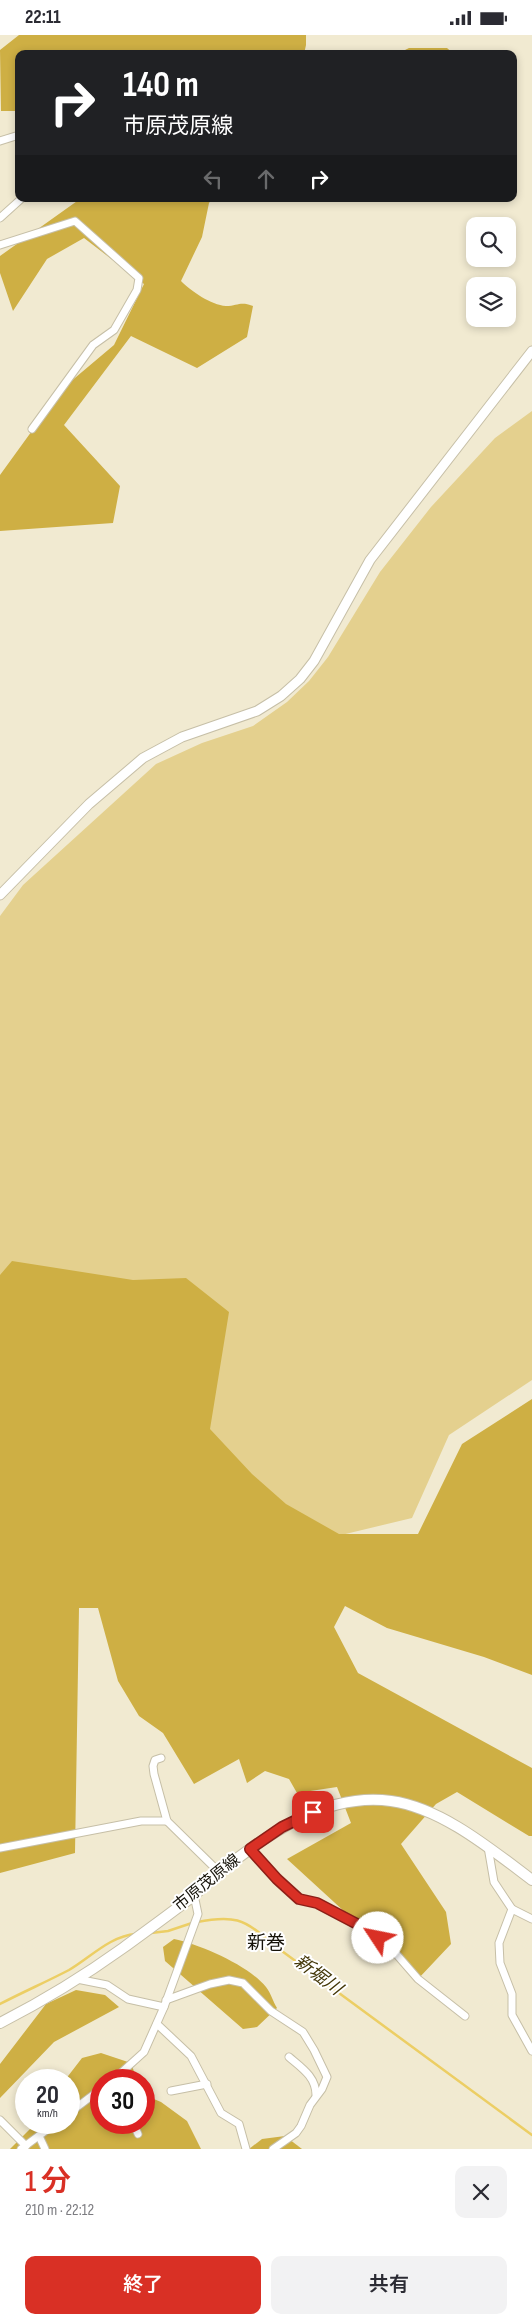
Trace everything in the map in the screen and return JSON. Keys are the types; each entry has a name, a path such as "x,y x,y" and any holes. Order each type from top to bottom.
{"main road":[{"name":"市原茂原線","path":"0,2023 77,1979 194,1895 219,1872 250,1849 298,1818 353,1801 391,1800 424,1809 464,1831 532,1880"}],"street":[{"path":"0,141 15,136"},
{"path":"0,218 18,202"},
{"path":"0,245 75,221 139,278 137,290 114,330 93,345 32,429"},
{"path":"0,895 90,804 143,758 182,737 258,711 281,696 300,679 314,661 370,560 532,351"},
{"path":"161,1758 156,1760 153,1766 167,1821 219,1872"},
{"path":"0,1848 141,1821 167,1821"},
{"path":"488,1847 494,1882 512,1909 532,1919"},
{"path":"250,1849 277,1879 299,1899 317,1903 357,1924 378,1938 391,1948 418,1979 465,2016"},
{"path":"125,2069 144,2052 158,2023 198,1914 194,1895"},
{"path":"512,1909 499,1943 500,1963 512,1994 512,2015 532,2051"},
{"path":"77,1979 107,1985 128,1999 165,2004 210,1985 229,1980 243,1983 270,2011 303,2032 327,2077 301,2126 273,2149"},
{"path":"158,2023 191,2056 221,2113 239,2124 246,2149"},
{"path":"289,2057 316,2085 316,2095"},
{"path":"171,2091 207,2084"},
{"path":"0,2120 23,2147 42,2134"},
{"path":"39,2136 44,2149"}],"shaded area":[{"path":"19,35 306,35 305,50 15,50 15,111 1,111 0,50"},
{"path":"409,48 447,48 449,50 405,50"},
{"path":"76,202 210,202 202,237 181,281 196,293 214,303 226,306 242,304 253,306 247,337 197,368 131,336 64,425 120,486 113,523 0,531 0,475 63,388 114,345 144,284 84,238 47,259 13,311 0,273 0,256"},
{"path":"532,411 532,1380 449,1435 412,1518 133,1585 25,1604 0,1739 0,916 23,885 156,764 202,743 253,726 287,702 309,681 328,657 380,572 431,507 495,438"},
{"path":"12,1261 133,1280 186,1278 229,1312 210,1429 252,1474 286,1504 339,1534 418,1534 462,1444 532,1399 532,1675 484,1657 387,1628 345,1606 334,1627 358,1673 532,1768 532,1836 529,1836 457,1792 436,1804 401,1844 446,1912 451,1944 418,1979 287,1859 351,1823 337,1787 297,1793 289,1779 265,1771 247,1783 239,1759 194,1784 163,1733 139,1716 118,1681 98,1608 79,1608 75,1853 0,1873 0,1275"},
{"path":"174,1939 210,1951 248,1971 266,1987 277,2008 257,2027 243,2029 165,1961 163,1947"},
{"path":"76,1990 105,1995 119,2007 54,2042 28,2069 15,2069 15,2082 0,2098 0,2064 46,2004"},
{"path":"101,2053 131,2063 133,2069 90,2069 90,2134 155,2134 155,2100 187,2121 201,2149 10,2149 25,2134 80,2134 80,2069 74,2069 82,2058"},
{"path":"285,2136 302,2149 249,2149 262,2139"}],"waterway":[{"name":"新堀川","path":"197,1922 229,1919 253,1928 532,2135"},
{"name":"新堀川","path":"151,1933 168,1931 192,1923"},
{"name":"新堀川","path":"0,2004 69,1970 109,1943 136,1934"}],"district":[{"name":"新巻","path":"266,1943"}],"route":[{"path":"313,1812 282,1827 250,1849 277,1879 299,1899 317,1903 357,1924 378,1938"}]}
